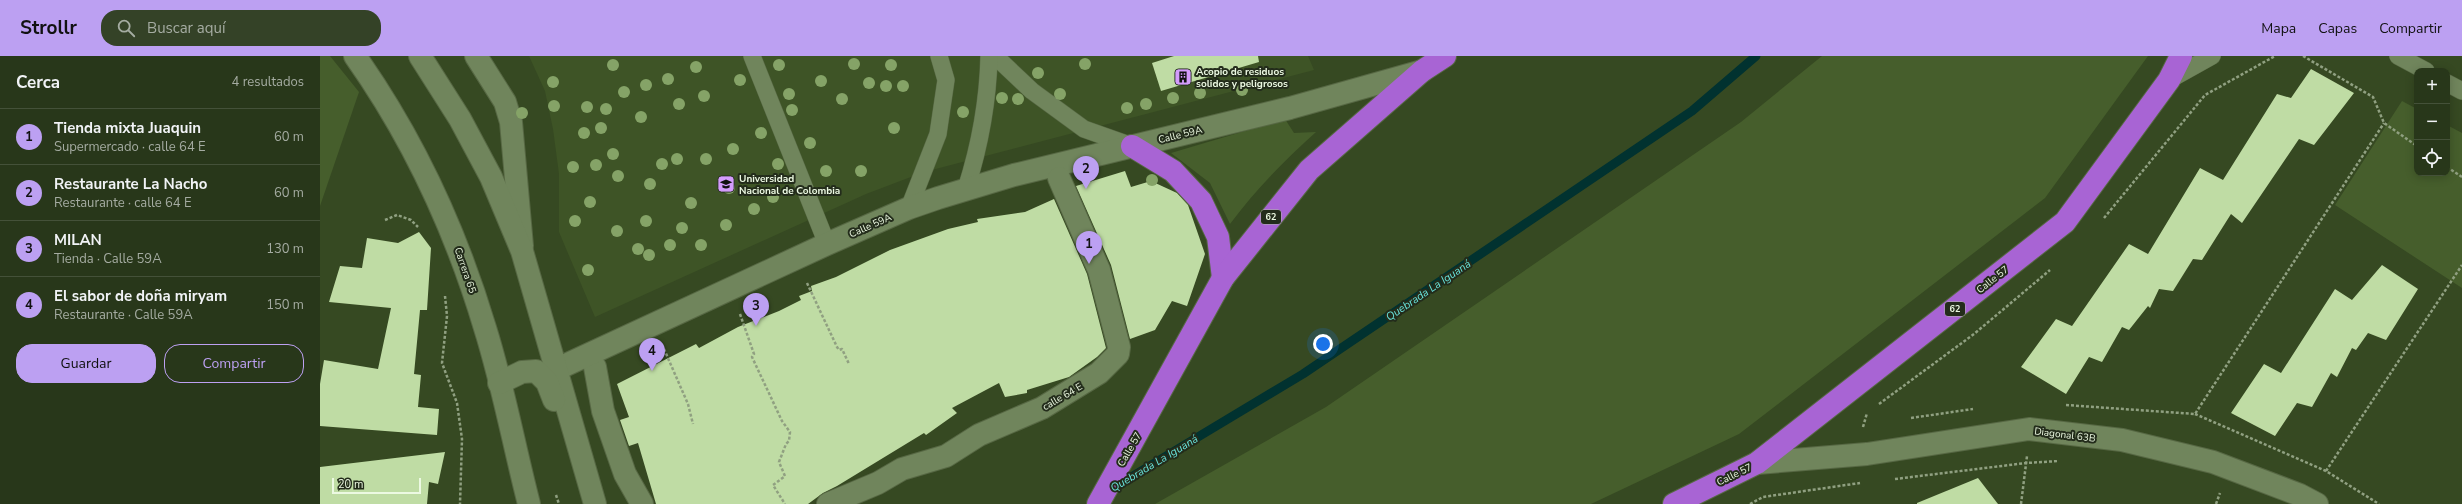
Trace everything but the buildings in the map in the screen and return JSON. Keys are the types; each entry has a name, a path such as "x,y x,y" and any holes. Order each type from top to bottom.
{"highway":[{"name":"62","path":"1223,278 1309,170 1422,71 1445,56"},
{"name":"Calle 57","path":"1674,504 1757,463 2065,222 2169,80 2181,56"},
{"path":"1132,146 1173,171 1201,201 1218,237 1223,278"},
{"name":"Calle 57","path":"1098,504 1223,278"}],"street":[{"name":"Carrera 65","path":"355,56 381,93 417,155 458,248 486,328 529,504"},
{"path":"420,56 460,119 491,177 522,251 584,471 594,501"},
{"path":"476,56 505,102 511,122 522,251"},
{"name":"Calle 59A","path":"555,370 827,244 909,208 966,189 1132,146 1290,108 1422,71"},
{"name":"calle 64 E","path":"828,504 878,483 902,469 946,456 979,435 1042,408 1099,373 1118,354 1119,346 1100,270 1059,178"},
{"path":"595,367 603,411 624,474 642,504"},
{"path":"499,383 529,371 536,372 542,376 547,382 584,471"},
{"name":"Diagonal 63B","path":"1757,463 1867,454 2029,429 2122,440 2212,462 2300,495 2317,504"}],"lane":[{"path":"752,56 771,107 827,244"},
{"path":"909,208 938,134 946,80 939,56"},
{"path":"966,189 982,133 988,87 989,56"},
{"path":"995,56 1032,91 1084,129 1132,146"},
{"path":"2169,80 2212,56"},
{"path":"2398,56 2420,68"},
{"path":"2450,85 2462,91"}],"path":[{"path":"2100,223 2205,95 2275,56"},
{"path":"2303,56 2373,97 2384,123 2414,144"},
{"path":"2195,414 2384,123"},
{"path":"2450,169 2462,177"},
{"path":"385,220 397,215 403,216 424,232"},
{"path":"1878,405 1974,334 2056,265"},
{"path":"2326,471 2462,265"},
{"path":"804,277 837,347 839,350 842,349 849,364"},
{"path":"444,293 447,316 442,363 457,403 462,439 460,504"},
{"path":"738,309 754,354 752,357 782,421 790,432 789,442 786,444 779,462 785,476 773,485 785,504"},
{"path":"660,343 684,393 693,424"},
{"path":"2065,404 2195,414 2326,471 2378,504"},
{"path":"1906,419 1949,411 1980,408"},
{"path":"1870,426 1862,428 1865,414 1872,409"},
{"path":"1887,480 2026,462 2065,461"},
{"path":"2021,504 2026,462"},
{"path":"1750,504 1763,497 1864,483"},
{"path":"2214,489 2221,491 2216,504"}],"shaded area":[{"path":"320,56 330,56 359,92 320,206"},
{"name":"Universidad Nacional de Colombia","path":"529,56 1308,56 1314,70 924,172 866,194 595,317 559,232 559,174 553,129 545,91"},
{"path":"1822,56 2148,56 2045,198 1739,434 1591,504 1155,504 1326,407 1741,122"},
{"path":"2402,101 2414,107 2414,176 2450,176 2450,127 2462,133 2462,288 2335,205"},
{"path":"1285,119 1294,133 1316,132 1271,176 1230,224 1210,183 1171,153"}],"waterway":[{"name":"Quebrada La Iguaná","path":"1113,488 1303,374 1692,111 1756,56"}],"place":[{"name":"Acopio de residuos solidos y peligrosos","path":"1183,77"},
{"name":"Universidad Nacional de Colombia","path":"726,184"},
{"name":"Restaurante La Nacho","path":"1086,189"},
{"name":"Tienda mixta Juaquin","path":"1089,264"},
{"name":"MILAN","path":"756,326"},
{"name":"El sabor de doña miryam","path":"652,371"}]}
